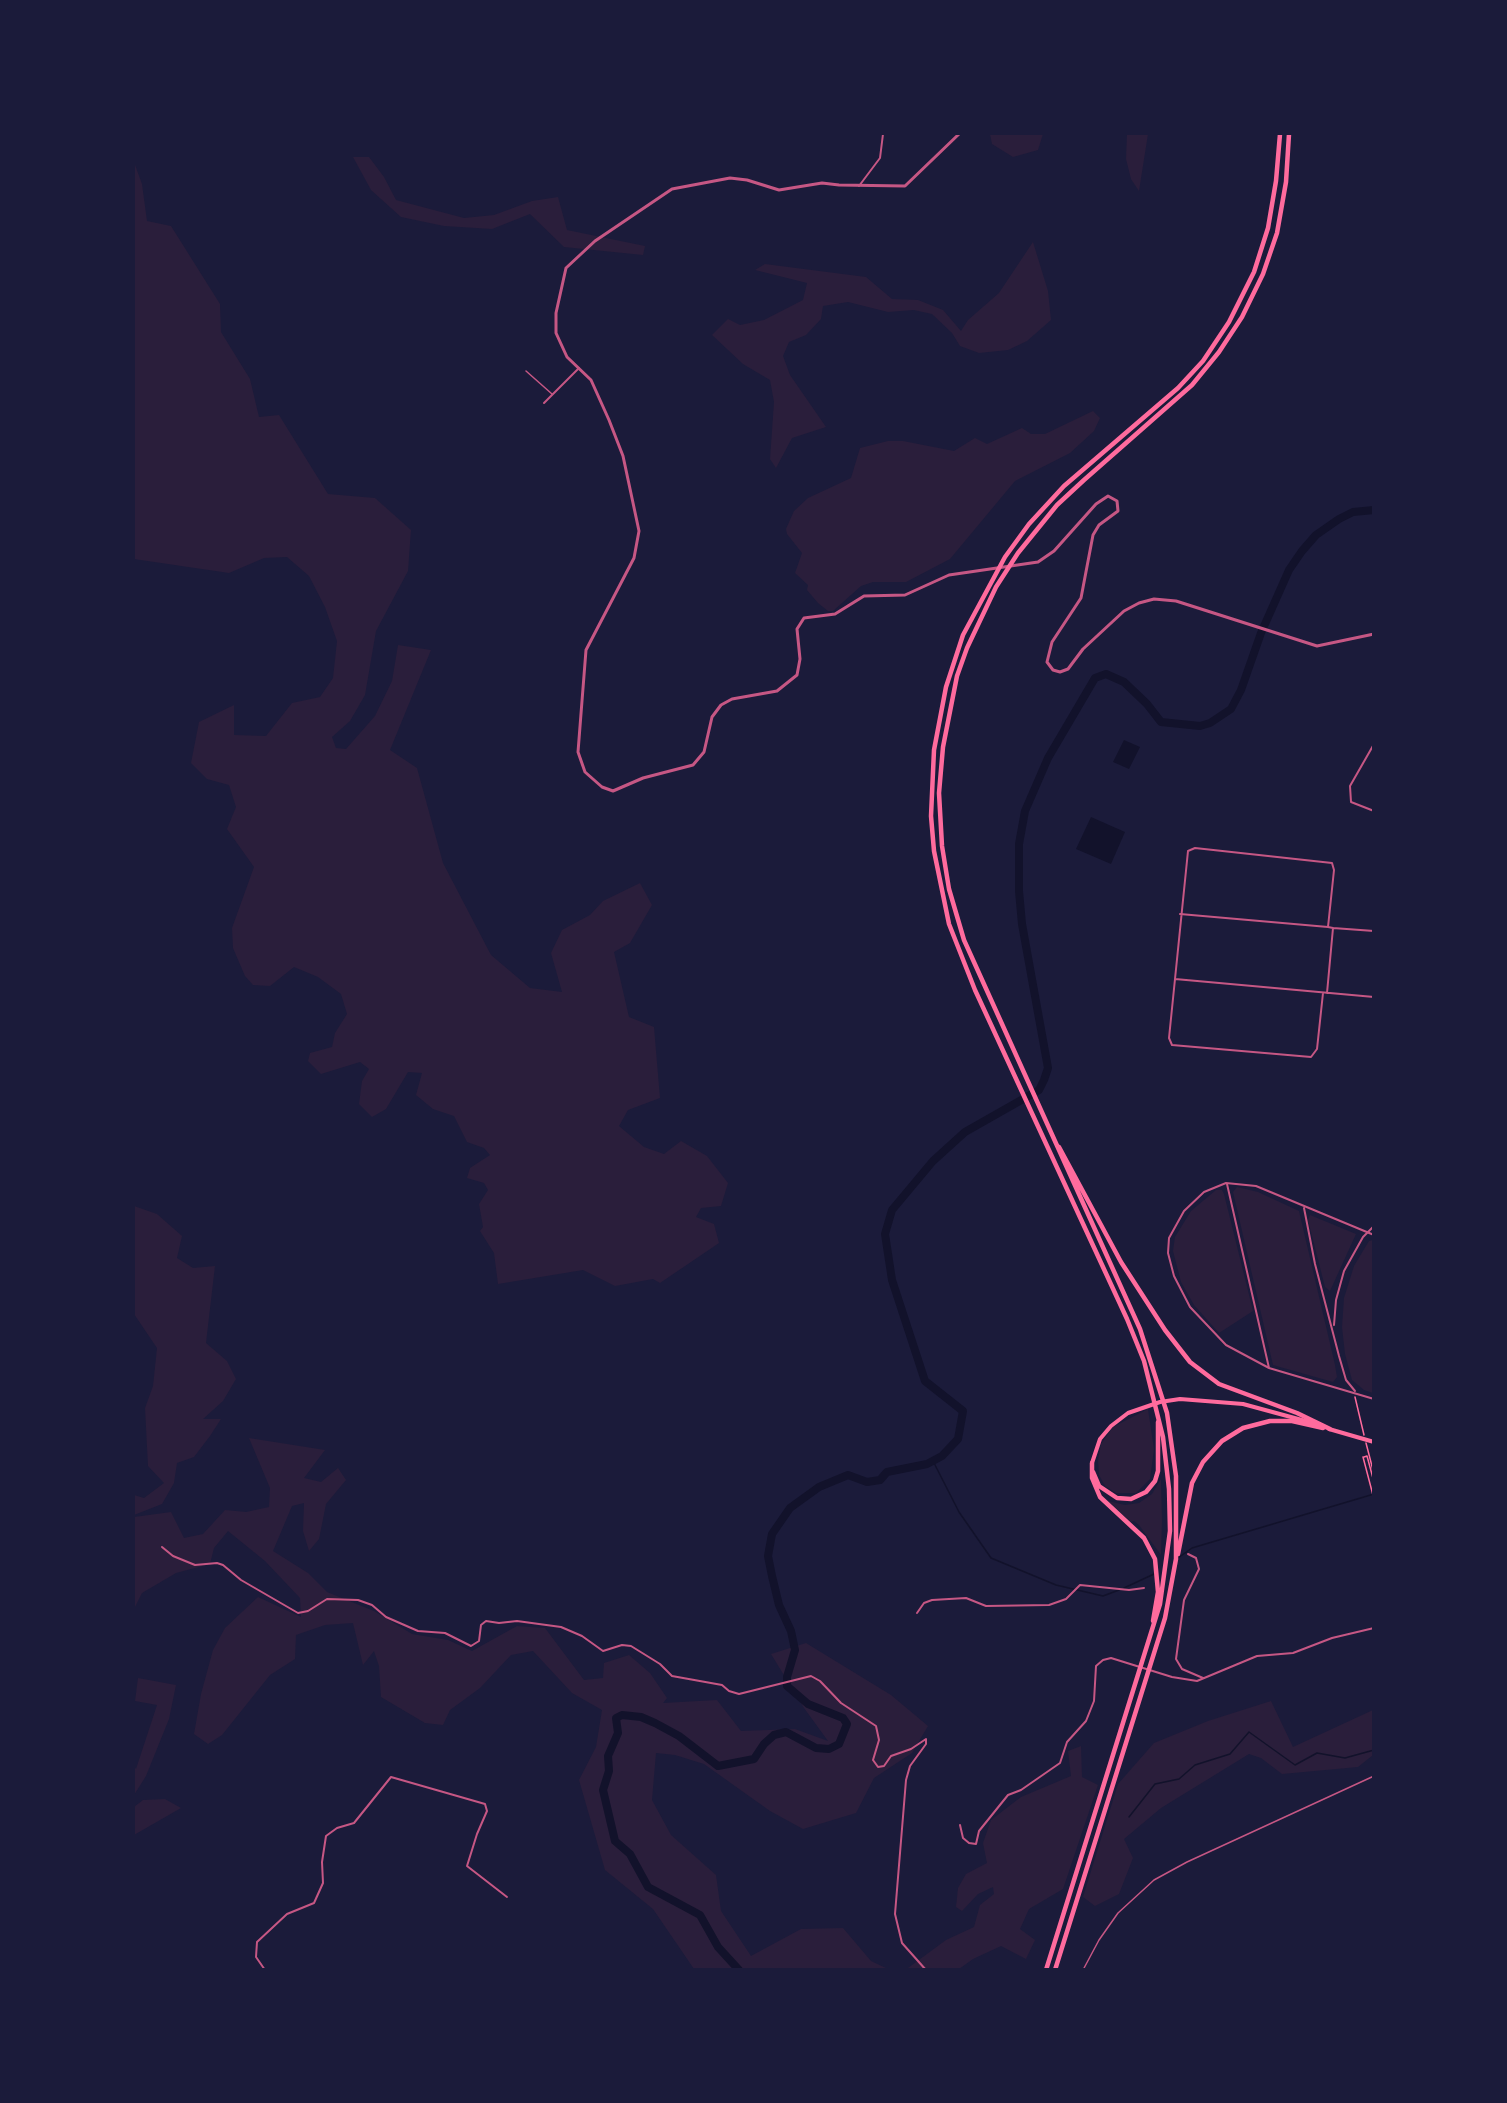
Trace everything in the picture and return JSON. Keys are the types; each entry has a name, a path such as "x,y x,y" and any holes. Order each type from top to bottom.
{"highway":[{"path":"1046,1970 1153,1626 1164,1582 1170,1531 1169,1489 1159,1417 1143,1361 1127,1319 975,990 949,924 934,851 931,781 941,709 963,635 990,580 1029,524 1064,486 1146,417 1203,361 1234,312 1254,272 1268,228 1276,181 1280,134"},
{"path":"1176,1559 1176,1476 1164,1403 1140,1329 1079,1191 980,981 964,940 950,893 940,819 943,747 957,676 980,618 1018,553 1039,526 1084,480 1155,420 1200,376 1242,317 1263,274 1277,232 1284,195 1289,134"},
{"path":"1079,1191 1139,1289 1190,1362 1228,1388 1297,1413 1330,1429"},
{"path":"1092,1463 1099,1486 1110,1496 1131,1499 1146,1492 1151,1487 1158,1471 1159,1417"},
{"path":"1055,1970 1165,1618 1192,1483 1203,1461 1222,1441 1243,1428 1270,1421 1292,1422 1330,1429"},
{"path":"1092,1463 1092,1478 1100,1497 1144,1538 1155,1559 1158,1592 1153,1626"}],"main road":[{"path":"1092,1463 1095,1449 1104,1433 1120,1418 1136,1410 1180,1399 1243,1404 1290,1415 1374,1442"}],"street":[{"path":"858,186 880,158 883,134"},
{"path":"959,134 907,185 858,186 822,183 779,190 747,180 730,178 672,189 595,241 564,270 555,329 567,357 593,383 618,441 639,531 634,558 592,634 585,657 578,758 585,772 610,791 620,790 643,778 682,770 697,762 704,752 712,717 721,705 732,699 777,691 788,685 796,675 800,659 797,629 804,618 835,614 864,596 905,595 949,575 1029,565 1054,551 1100,501 1108,496 1117,501 1118,511 1099,525 1093,535 1081,598 1052,642 1047,662 1055,672 1068,669 1083,649 1124,611 1149,600 1176,601 1321,647 1374,634"},
{"path":"544,403 579,368"},
{"path":"1374,744 1350,786 1351,802 1374,811"},
{"path":"1328,927 1334,866 1330,861 1191,848 1186,854 1180,914 1169,1038 1172,1045 1308,1058 1314,1055 1317,1049 1333,928"},
{"path":"1180,914 1374,931"},
{"path":"1175,979 1374,997"},
{"path":"1226,1183 1269,1368"},
{"path":"1374,1235 1256,1186 1226,1183 1204,1192 1184,1211 1169,1238 1170,1264 1181,1291 1202,1321 1226,1345 1269,1368 1330,1388 1374,1399"},
{"path":"1305,1207 1303,1212 1315,1264 1334,1328 1346,1380 1357,1393"},
{"path":"1334,1328 1336,1300 1344,1271 1367,1233 1374,1226"},
{"path":"162,1547 173,1556 195,1565 220,1564 241,1580 294,1612 308,1611 327,1599 358,1600 372,1605 386,1617 418,1631 445,1633 471,1646 479,1641 481,1625 486,1621 499,1623 517,1621 561,1627 582,1636 601,1650 608,1652 622,1645 631,1646 662,1665 672,1676 722,1685 734,1693 760,1691 806,1676 815,1678 841,1703 872,1721 879,1740 873,1760 875,1766 884,1766 891,1756 911,1749 923,1739 927,1740 910,1766 906,1780 895,1914 902,1943 926,1970"},
{"path":"1188,1554 1196,1558 1199,1569 1184,1600 1176,1659 1185,1671 1203,1678"},
{"path":"917,1613 924,1604 932,1600 966,1598 986,1606 1049,1605 1061,1602 1080,1585 1129,1590 1144,1588"},
{"path":"960,1825 963,1838 969,1844 976,1844 979,1831 1008,1794 1021,1790 1060,1763 1067,1742 1086,1721 1094,1701 1096,1666 1103,1660 1115,1659 1188,1681 1203,1678 1257,1656 1293,1653 1332,1638 1374,1628"},
{"path":"265,1970 256,1957 257,1942 287,1914 310,1906 317,1898 323,1883 322,1862 326,1836 337,1828 354,1823 392,1777 485,1804 487,1811 466,1866 507,1897"}],"lane":[{"path":"526,371 552,395"},
{"path":"1083,1970 1099,1940 1118,1913 1154,1880 1187,1862 1374,1776"}],"path":[{"path":"1357,1393 1354,1400 1374,1474"},
{"path":"1374,1482 1367,1456 1364,1457 1374,1499"}],"shaded area":[{"path":"990,134 1043,134 1038,150 1013,157 992,144"},
{"path":"1127,134 1148,134 1139,191 1131,179 1126,159"},
{"path":"353,157 369,157 384,177 396,200 464,218 494,215 532,201 558,197 567,230 645,246 643,255 564,247 530,214 492,229 444,226 401,217 371,190"},
{"path":"134,162 142,184 147,221 171,226 220,304 221,332 250,379 259,417 279,415 328,494 375,498 411,530 408,571 376,631 365,695 350,721 332,737 336,748 346,749 375,716 392,681 398,645 431,650 390,750 417,768 443,863 491,955 530,988 562,992 551,953 562,930 590,915 603,901 640,883 652,905 630,943 614,952 629,1017 654,1027 660,1098 628,1110 619,1126 644,1147 664,1154 681,1141 707,1156 728,1183 721,1206 701,1208 696,1217 714,1224 719,1243 660,1283 653,1279 615,1286 583,1270 498,1284 494,1253 480,1231 483,1227 479,1204 488,1190 484,1183 467,1178 470,1168 490,1155 484,1148 467,1142 454,1116 433,1109 416,1095 422,1073 408,1072 386,1109 372,1117 359,1104 362,1081 369,1069 360,1062 321,1074 308,1061 310,1053 332,1047 335,1033 347,1014 341,994 318,977 294,967 270,986 253,985 245,976 233,948 232,928 254,867 227,829 236,807 229,785 207,779 191,763 199,722 234,705 234,735 266,736 292,703 320,697 333,678 337,641 325,607 309,576 287,557 264,558 229,573 134,559"},
{"path":"1033,242 1048,291 1051,320 1027,341 1008,350 979,353 960,346 952,333 932,314 914,310 888,312 848,302 823,306 821,319 806,335 789,342 783,356 790,375 826,427 792,438 776,468 770,459 774,402 770,380 743,364 712,335 728,319 740,325 764,320 803,300 807,283 755,270 765,264 866,277 892,299 918,300 943,310 961,331 968,320 999,293"},
{"path":"1093,411 1100,418 1094,431 1070,453 1015,481 950,559 906,582 873,582 861,586 833,611 828,611 818,603 807,590 808,585 795,573 802,553 787,534 786,529 794,511 808,498 851,478 860,448 888,441 903,441 954,451 975,438 987,444 1022,428 1031,434 1045,434"},
{"path":"1124,740 1140,747 1129,769 1113,762"},
{"path":"1091,817 1125,832 1111,864 1076,849"},
{"path":"1237,1187 1258,1192 1299,1211 1335,1365 1337,1377 1333,1382 1273,1365 1233,1192"},
{"path":"1216,1190 1222,1190 1224,1194 1253,1311 1219,1333 1194,1305 1181,1282 1173,1251 1175,1237 1191,1211"},
{"path":"134,1206 157,1214 182,1236 177,1258 193,1268 215,1266 206,1343 227,1361 236,1379 223,1401 203,1419 221,1419 194,1457 177,1463 174,1483 162,1504 134,1515 134,1495 144,1498 164,1483 148,1466 145,1408 153,1386 157,1348 134,1314"},
{"path":"1310,1215 1356,1234 1330,1291 1325,1287 1308,1220"},
{"path":"1374,1240 1373,1393 1364,1390 1352,1380 1345,1354 1342,1327 1344,1298 1354,1266 1369,1241"},
{"path":"1148,1409 1154,1449 1150,1479 1136,1493 1116,1493 1105,1486 1099,1475 1098,1460 1101,1444 1113,1427"},
{"path":"249,1438 325,1450 304,1478 321,1482 338,1468 346,1480 326,1504 319,1539 309,1551 303,1531 304,1503 292,1506 273,1551 308,1573 327,1592 374,1611 412,1634 448,1640 472,1651 517,1626 545,1628 584,1680 603,1678 604,1663 629,1655 650,1673 667,1698 663,1703 717,1700 741,1731 795,1729 828,1741 804,1708 771,1654 806,1643 891,1695 928,1726 912,1753 874,1778 856,1813 803,1829 770,1811 704,1764 675,1755 656,1753 652,1800 671,1835 716,1875 721,1911 751,1956 801,1929 843,1928 871,1961 888,1969 694,1969 653,1909 605,1870 579,1780 596,1747 602,1710 572,1693 533,1651 511,1655 480,1688 450,1710 443,1725 425,1723 381,1697 379,1666 374,1651 363,1665 353,1623 325,1625 296,1635 295,1659 270,1675 222,1735 208,1744 194,1734 201,1694 213,1650 225,1628 258,1597 301,1617 300,1598 265,1561 228,1531 214,1548 210,1564 176,1573 142,1593 134,1609 134,1517 171,1512 184,1538 203,1534 225,1510 246,1512 269,1507 270,1488"},
{"path":"1161,1479 1161,1555 1139,1525 1134,1521 1131,1522 1108,1501 1125,1505 1139,1503 1152,1494"},
{"path":"138,1678 176,1685 169,1719 146,1776 134,1795 134,1766 136,1769 157,1705 135,1701"},
{"path":"1271,1701 1293,1747 1373,1710 1373,1755 1358,1767 1282,1774 1261,1758 1249,1754 1161,1808 1124,1839 1133,1858 1119,1894 1095,1906 1083,1897 1118,1784 1154,1743 1208,1721"},
{"path":"1081,1746 1082,1777 1098,1785 1063,1889 1029,1909 1020,1929 1035,1940 1026,1959 1001,1946 973,1959 959,1969 888,1969 908,1968 946,1940 974,1927 980,1905 994,1894 993,1887 978,1894 962,1911 956,1907 958,1888 966,1874 987,1863 983,1843 991,1820 1021,1797 1071,1776 1068,1751"},
{"path":"165,1799 181,1808 134,1835 134,1807 143,1800"}],"waterway":[{"path":"739,1970 718,1947 700,1915 648,1887 630,1854 615,1841 603,1790 609,1771 608,1756 618,1733 616,1718 622,1715 641,1717 655,1723 679,1736 718,1766 754,1759 764,1744 774,1735 786,1732 816,1748 829,1749 839,1744 847,1724 843,1718 808,1704 787,1686 787,1677 795,1650 791,1631 779,1605 768,1556 772,1534 790,1508 819,1487 848,1475 867,1482 880,1480 887,1472 927,1464 942,1456 958,1439 963,1411 925,1381 892,1280 885,1234 892,1210 933,1161 965,1132 1039,1090 1048,1068 1022,924 1019,891 1019,844 1025,811 1048,758 1095,678 1106,674 1124,682 1147,704 1161,722 1200,726 1210,723 1231,709 1241,690 1261,633 1289,570 1302,551 1316,535 1339,519 1353,512 1374,510"},
{"path":"933,1461 959,1512 991,1558 1056,1585 1103,1596 1119,1590"},
{"path":"1178,1558 1192,1548 1374,1494"},
{"path":"1124,1588 1154,1574"},
{"path":"1129,1817 1155,1784 1179,1779 1195,1765 1230,1754 1249,1732 1295,1765 1317,1753 1345,1758 1374,1750"}]}
